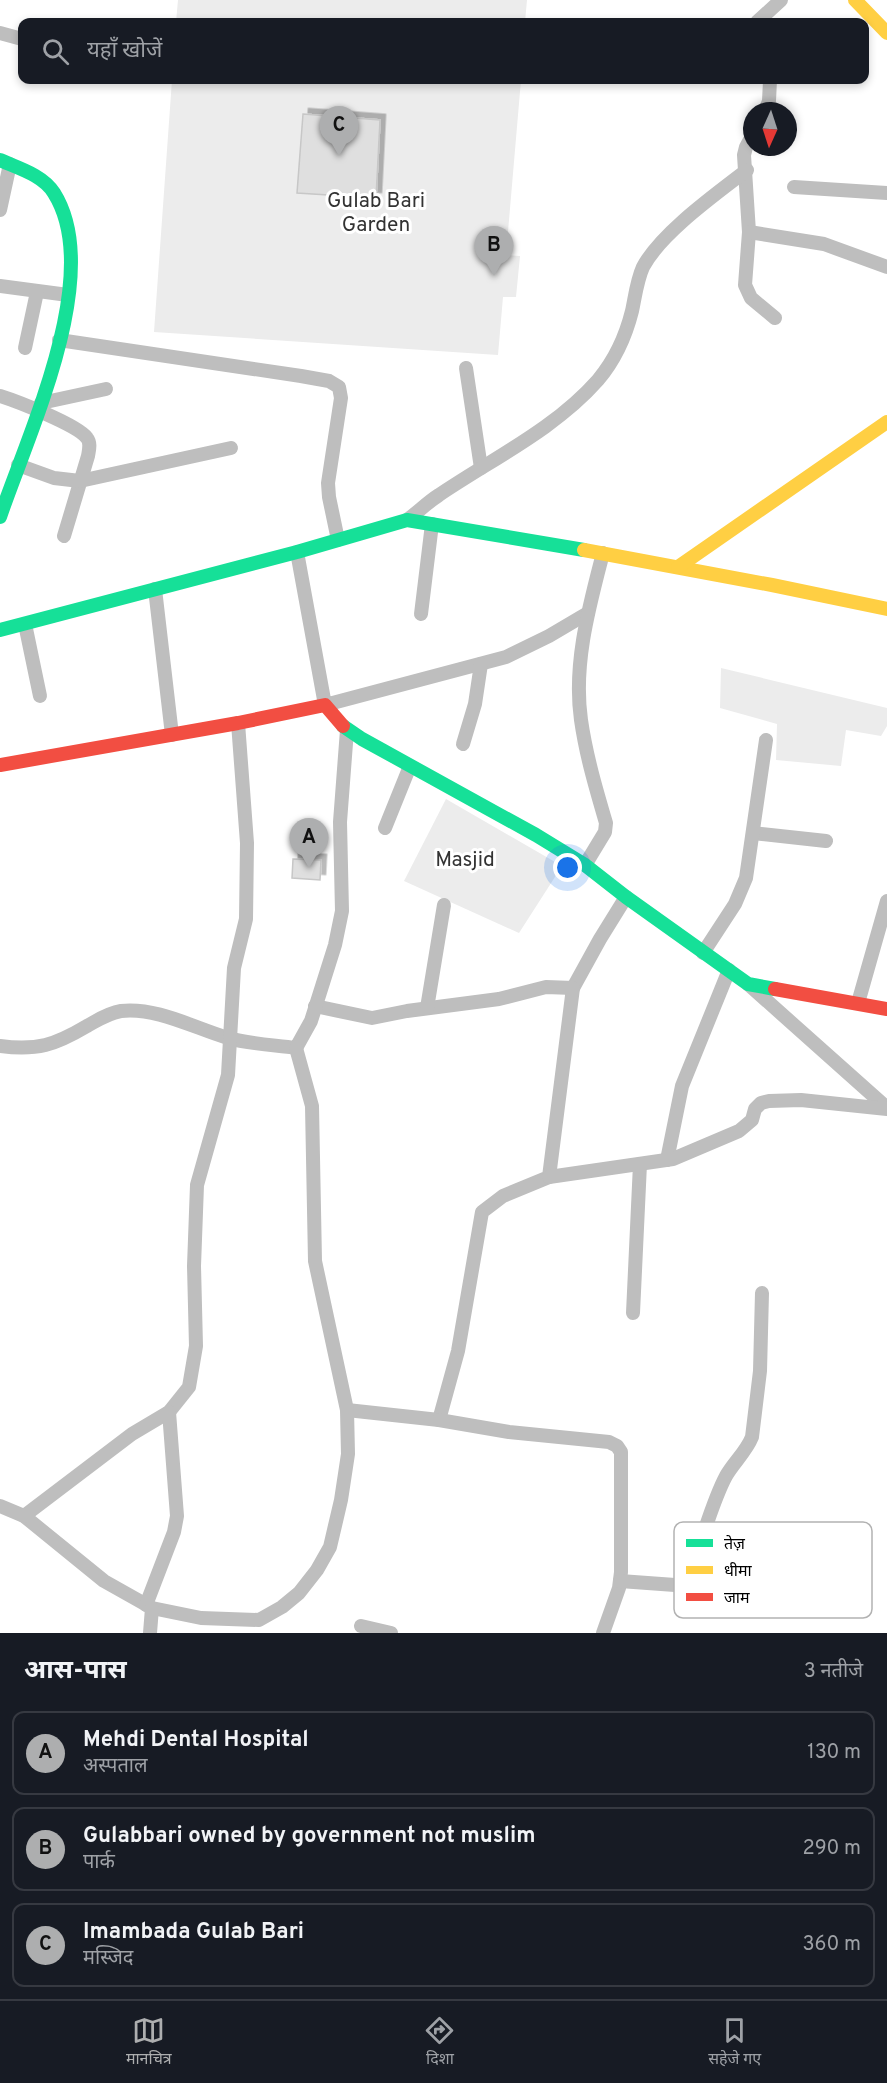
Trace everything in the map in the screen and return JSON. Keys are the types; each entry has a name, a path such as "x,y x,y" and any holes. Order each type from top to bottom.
{"street":[{"path":"761,18 781,0"},
{"path":"855,0 887,33"},
{"path":"0,33 18,38"},
{"path":"769,102 770,84"},
{"path":"744,156 747,170 749,232 745,285 751,298 775,318"},
{"path":"0,210 5,162 42,181 54,193 71,235 72,252 68,295 53,370 0,517"},
{"path":"407,520 437,496 561,415 597,382 610,366 619,346 631,315 643,267 654,252 707,201 747,170"},
{"path":"794,187 887,193"},
{"path":"749,232 824,244 887,267"},
{"path":"0,286 68,295"},
{"path":"25,348 37,292"},
{"path":"59,340 301,376 329,381 339,387 341,398 328,483 328,497 338,540"},
{"path":"466,368 481,468"},
{"path":"40,407 106,388"},
{"path":"0,396 40,407 87,438 90,447 88,456 64,536"},
{"path":"678,567 887,422"},
{"path":"18,465 54,478 80,481 231,448"},
{"path":"0,630 297,552 407,520 603,553 887,609"},
{"path":"421,614 432,524"},
{"path":"297,552 325,705 347,730 536,835 585,865 748,984 887,1109"},
{"path":"585,865 605,832 606,823 587,757 581,718 580,683 588,613 603,553"},
{"path":"155,590 172,735"},
{"path":"0,765 238,723 325,705 506,657 588,613"},
{"path":"25,624 40,696"},
{"path":"463,744 475,704 481,664"},
{"path":"24,1516 132,1434 169,1412 189,1387 196,1346 194,1266 197,1185 228,1075 234,968 246,919 247,843 238,723"},
{"path":"0,1506 24,1516 104,1581 149,1606 201,1618 259,1620 282,1607 299,1593 317,1570 330,1547 341,1500 348,1454 347,1410 315,1261 312,1106 296,1048 311,1021 335,945 342,911 340,822 347,730"},
{"path":"703,953 743,891 766,740"},
{"path":"385,828 410,766"},
{"path":"753,833 826,842"},
{"path":"549,1177 573,988 626,897"},
{"path":"858,1003 887,901"},
{"path":"427,1008 444,904"},
{"path":"667,1160 682,1086 729,970"},
{"path":"748,984 887,1009"},
{"path":"315,1006 372,1018 499,999 546,987 573,988"},
{"path":"0,1046 21,1049 46,1046 120,1011 164,1016 230,1038 296,1048"},
{"path":"439,1420 458,1351 482,1212 503,1196 549,1177 667,1160 739,1131 752,1120 755,1109 761,1103 768,1101 801,1100 887,1109"},
{"path":"633,1312 640,1164"},
{"path":"709,1522 721,1488 732,1467 748,1448 752,1437 759,1371 762,1293"},
{"path":"347,1410 439,1420 509,1432 609,1442 617,1446 621,1452 620,1581 603,1633"},
{"path":"150,1633 149,1606 174,1532 177,1516 169,1412"},
{"path":"620,1581 674,1585"},
{"path":"361,1626 391,1633"}],"green space":[{"path":"178,0 527,0 525,18 176,18"},
{"name":"Gulab Bari Garden","path":"172,84 521,84 506,255 520,256 516,297 503,297 498,355 154,332"},
{"path":"721,668 887,708 887,726 881,736 846,730 841,766 776,760 777,724 720,708"},
{"name":"Masjid","path":"446,799 562,866 519,933 404,881"}],"building":[{"path":"303,114 380,120 376,198 297,193"},
{"path":"293,859 321,860 320,880 292,878"}],"traffic: fast":[{"path":"0,160 37,177 54,193 67,227 71,266 67,309 57,354 0,517"},
{"path":"0,630 297,552 407,520 584,550"},
{"path":"343,726 362,739 536,835 585,865 748,984 775,989"}],"traffic: slow":[{"path":"855,0 887,33"},
{"path":"678,567 887,422"},
{"path":"584,550 887,609"}],"traffic: jam":[{"path":"0,765 238,723 325,705 343,726"},
{"path":"775,989 887,1009"}],"place":[{"name":"Imambada Gulab Bari","path":"339,156"},
{"name":"Gulabbari owned by government not muslim","path":"494,276"},
{"name":"Mehdi Dental Hospital","path":"309,868"}]}
